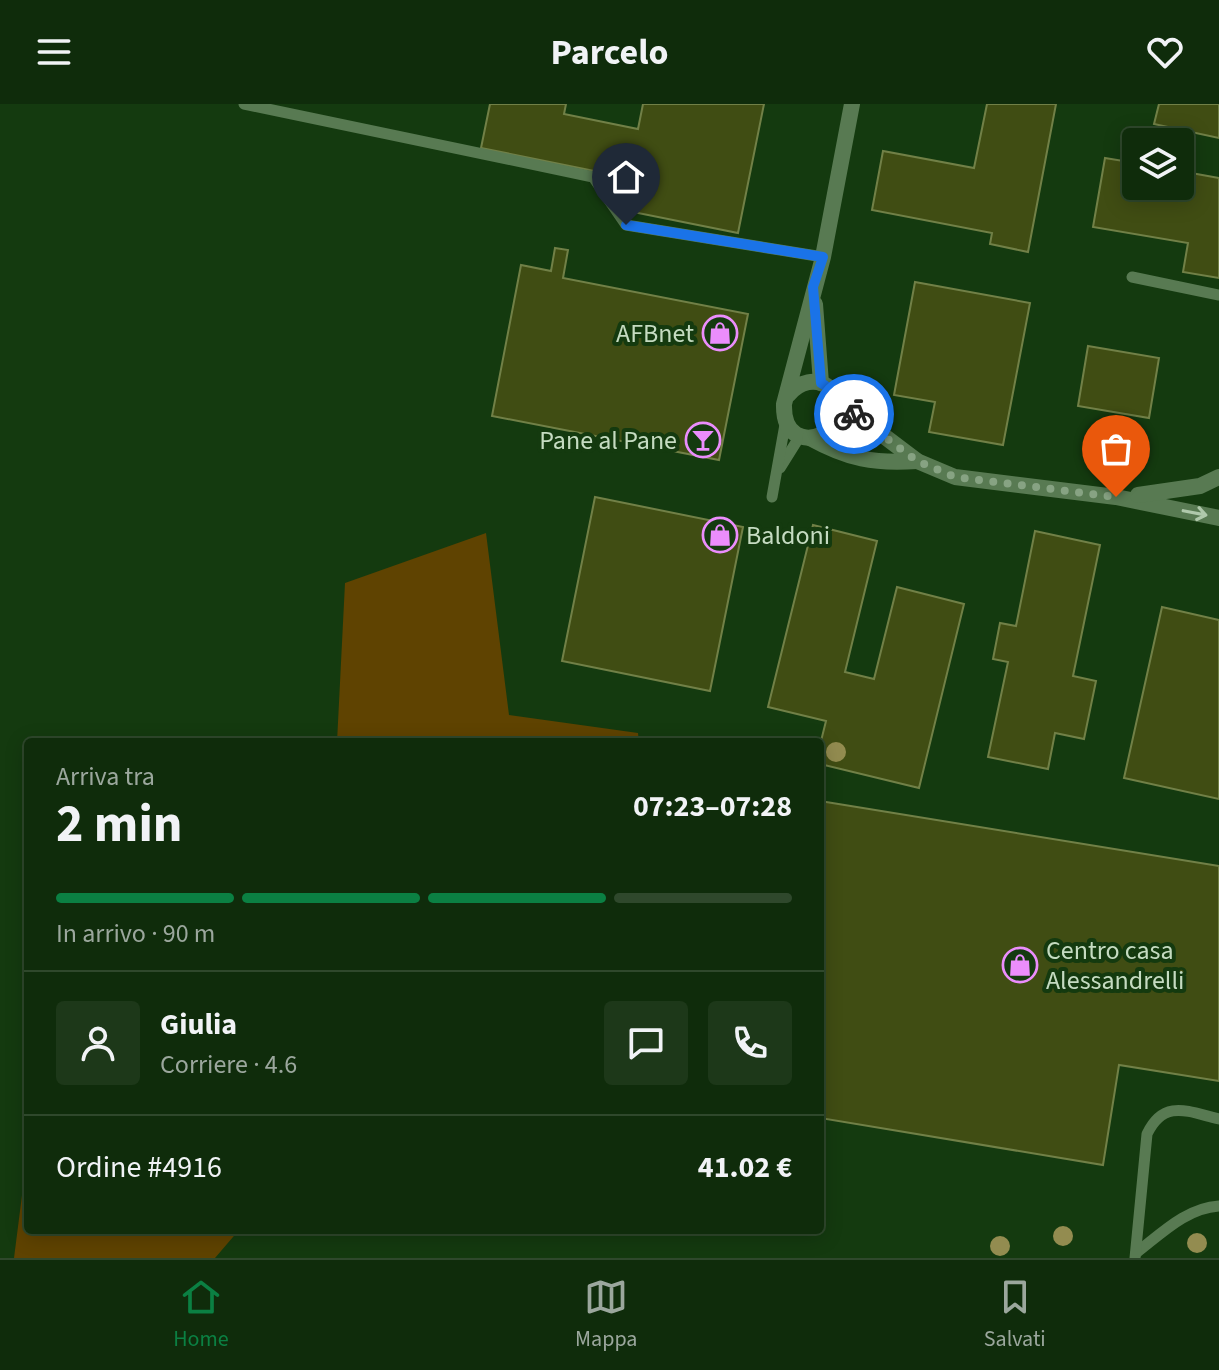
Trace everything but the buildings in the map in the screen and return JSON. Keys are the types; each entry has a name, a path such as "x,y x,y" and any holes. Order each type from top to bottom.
{"street":[{"path":"852,104 823,257 784,404 786,419 792,430 832,450 882,464 917,461"},
{"path":"813,287 821,383"},
{"path":"788,395 802,383 821,383 836,394 840,411 834,428 819,438 805,437"},
{"path":"839,402 917,461 955,477 1116,497 1219,518"},
{"path":"1116,497 1200,486 1219,477"}],"lane":[{"path":"244,104 593,177 626,225 823,257"},
{"path":"1132,277 1219,295"},
{"path":"772,497 786,419"},
{"path":"777,472 805,437"},
{"path":"1136,1256 1147,1134 1154,1121 1165,1112 1181,1109 1219,1119"},
{"path":"1136,1256 1183,1218 1204,1207 1219,1206"}],"shaded area":[{"path":"486,533 509,715 638,733 639,738 337,738 345,583"},
{"path":"24,1179 24,1234 236,1234 215,1258 14,1258"}],"way so far":[{"path":"854,414 917,461 955,477 1116,497"}],"place":[{"name":"AFBnet","path":"720,333"},
{"name":"Pane al Pane","path":"703,440"},
{"name":"Baldoni","path":"720,535"},
{"name":"Centro casa Alessandrelli","path":"1020,965"}],"route":[{"path":"626,225 823,257 813,287 821,383 829,387 839,402 854,414"}]}
